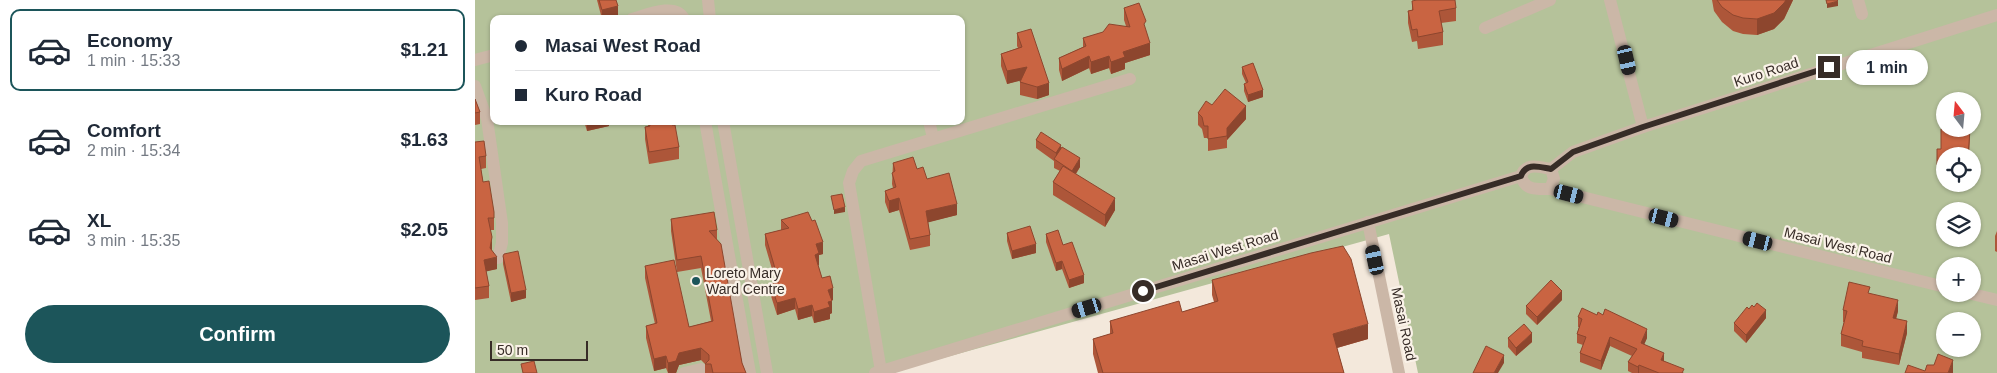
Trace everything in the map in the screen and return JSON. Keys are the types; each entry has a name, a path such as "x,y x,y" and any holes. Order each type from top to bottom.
{"street":[{"path":"1485,28 1550,0"},
{"path":"1610,0 1643,127"},
{"path":"1858,0 1862,14"},
{"path":"710,1 710,15"},
{"path":"648,15 663,11 674,11 679,15"},
{"name":"Kuro Road","path":"1551,169 1573,152 1643,127 1997,15"},
{"path":"475,60 490,55"},
{"name":"Masai West Road","path":"1131,79 861,161 853,171 849,183 878,372 1521,176"},
{"path":"475,86 487,119 503,223 502,243 498,258"},
{"path":"706,125 750,373"},
{"path":"724,125 767,373"},
{"path":"930,125 933,138"},
{"path":"1538,166 1551,169 1554,179 1550,189 1532,189 1525,184 1521,176 1523,171 1529,167 1538,166"},
{"name":"Masai West Road","path":"1550,189 1936,285"},
{"name":"Masai Road","path":"1368,222 1399,373"},
{"path":"1981,296 1997,300"},
{"path":"684,373 701,369"}],"green space":[{"path":"475,0 1997,0 1997,373 1418,373 1389,234 889,373 475,373"}],"building":[{"path":"599,0 616,0 618,6 602,10"},
{"path":"1455,0 1456,8 1439,11 1443,32 1418,37 1417,29 1412,30 1408,11 1413,10 1412,1"},
{"path":"1717,0 1786,0 1774,13 1757,19 1733,15 1722,7"},
{"path":"1826,0 1837,0 1838,1 1827,4"},
{"path":"1139,3 1146,21 1144,24 1150,43 1123,52 1125,57 1111,62 1109,56 1091,62 1089,56 1062,69 1059,58 1086,46 1083,38 1103,32 1109,24 1130,27 1124,8"},
{"path":"1031,29 1049,83 1037,87 1020,82 1027,67 1007,71 1001,54 1022,47 1017,33"},
{"path":"1253,63 1263,90 1248,95 1244,84 1248,82 1242,67"},
{"path":"1225,89 1246,106 1227,128 1227,136 1208,139 1208,126 1204,126 1202,117 1198,113 1206,101 1212,105"},
{"path":"475,99 480,112 475,113"},
{"path":"675,125 679,147 649,152 645,127"},
{"path":"1041,132 1061,145 1056,153 1036,140"},
{"path":"1941,138 1969,138 1969,147 1941,147"},
{"path":"484,141 486,156 479,157 483,182 489,181 494,212 494,218 488,218 492,237 490,248 497,257 484,260 489,286 475,288 475,142"},
{"path":"1062,147 1080,158 1072,171 1054,159"},
{"path":"913,157 917,169 923,167 927,179 949,173 957,204 926,211 930,235 910,239 899,198 889,201 885,191 896,187 892,173 895,171 893,163"},
{"path":"1063,166 1115,198 1105,215 1053,182"},
{"path":"842,194 845,207 834,210 831,196"},
{"path":"714,212 717,230 709,231 721,244 742,363 746,373 713,373 711,364 705,364 709,360 709,355 701,348 679,353 676,361 668,363 666,356 654,359 646,326 657,323 645,266 674,260 689,327 713,321 701,256 677,260 671,219"},
{"path":"808,212 812,221 815,220 823,242 816,244 819,253 815,255 822,278 830,276 833,288 828,290 832,301 828,302 830,307 814,312 812,305 798,309 795,298 777,303 771,284 779,282 765,234 789,228 781,220"},
{"path":"1030,226 1036,244 1012,251 1007,233"},
{"path":"1058,230 1063,245 1072,242 1084,275 1069,280 1062,261 1056,263 1046,234"},
{"path":"1343,246 1351,259 1368,324 1333,334 1344,373 1103,373 1093,339 1113,333 1110,321 1179,301 1182,312 1218,301 1212,280"},
{"path":"518,251 526,290 511,293 503,256 504,254"},
{"path":"1551,280 1562,291 1537,317 1526,306"},
{"path":"1849,282 1870,287 1868,293 1898,300 1893,318 1907,321 1899,354 1862,346 1863,341 1841,334 1847,311 1843,310"},
{"path":"1757,303 1766,310 1746,335 1734,323 1747,307 1749,309 1752,305 1754,307"},
{"path":"1582,308 1597,315 1598,312 1603,315 1605,309 1647,329 1641,343 1664,353 1661,360 1684,369 1682,373 1659,373 1628,362 1637,349 1610,337 1601,361 1580,353 1586,337 1577,334 1582,319 1578,317"},
{"path":"1524,324 1532,333 1516,348 1508,338"},
{"path":"1486,346 1504,355 1494,373 1473,373"},
{"path":"1937,357 1946,357 1953,360 1948,373 1905,373 1908,365 1925,371 1927,365 1934,365"},
{"path":"534,361 537,373 523,373 521,364"}],"place":[{"name":"Loreto Mary Ward Centre","path":"696,281"}],"route":[{"path":"1143,291 1521,176 1523,171 1529,167 1538,166 1551,169 1573,152 1643,127 1829,67"}]}
